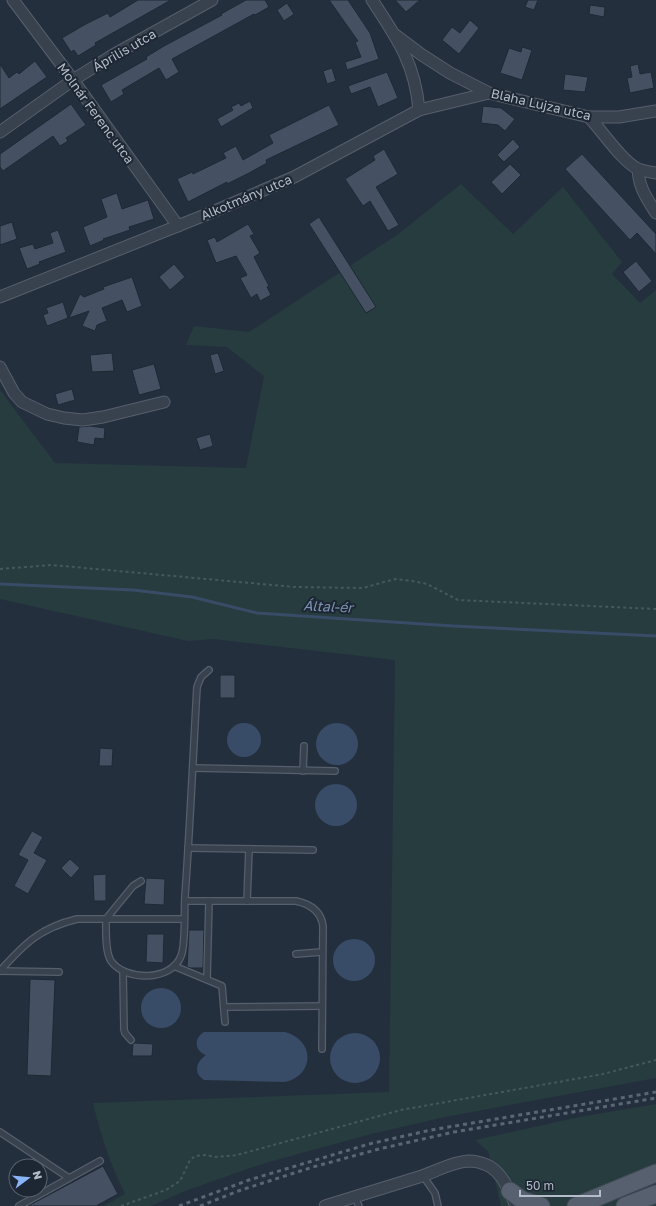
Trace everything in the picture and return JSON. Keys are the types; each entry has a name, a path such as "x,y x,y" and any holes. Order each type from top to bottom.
{"main road":[{"path":"575,1206 656,1173"},
{"path":"513,1199 522,1200 541,1206"},
{"path":"625,1206 652,1199"}],"street":[{"name":"Molnár Ferenc utca","path":"13,0 73,80 178,226"},
{"name":"Április utca","path":"0,132 73,80 113,55 212,0"},
{"name":"Blaha Lujza utca","path":"372,0 405,54 413,73 418,94 419,110"},
{"name":"Blaha Lujza utca","path":"394,34 422,55 490,93 589,117 619,117 656,111"},
{"name":"Alkotmány utca","path":"0,297 178,226 294,176 419,110 490,93"},
{"path":"589,117 617,151 638,169 656,173"},
{"path":"638,169 642,190 656,213"},
{"path":"0,367 14,393 22,402 41,412 58,417 82,420 103,417 164,402"},
{"path":"325,1206 357,1202 455,1164 468,1161 488,1166 498,1173 506,1183 513,1199"}],"lane":[{"path":"140,881 133,886 106,919 109,957 113,964 131,974 147,975 162,973 174,966 180,959 183,950 197,688 201,677 209,670"},
{"path":"303,770 304,746"},
{"path":"193,768 335,771"},
{"path":"188,848 313,850"},
{"path":"247,901 249,849"},
{"path":"185,901 296,901 309,905 320,915 322,920 322,1049"},
{"path":"208,980 209,901"},
{"path":"0,971 21,947 37,935 50,927 77,919 184,919"},
{"path":"296,954 322,952"},
{"path":"174,966 222,986 225,1022"},
{"path":"123,970 124,1029 125,1033 132,1040"},
{"path":"0,971 58,972"},
{"path":"224,1007 322,1006"},
{"path":"0,1132 69,1178"},
{"path":"19,1206 100,1161"},
{"path":"423,1176 435,1193 438,1206"},
{"path":"642,1206 652,1199"}],"path":[{"path":"0,569 52,565 294,587 363,588 395,579 412,580 427,584 458,600 656,609"},
{"path":"121,1206 166,1190 180,1181 190,1160 195,1156 205,1155 216,1157 238,1155 401,1110 603,1074 656,1060"}],"green space":[{"path":"461,184 513,234 563,187 622,262 612,274 640,303 656,290 656,1078 445,1117 371,1134 262,1164 185,1191 151,1206 103,1206 125,1194 106,1150 93,1103 389,1092 395,660 213,639 188,641 0,599 0,390 55,463 246,468 264,376 227,347 186,345 194,326 249,332 397,235"},
{"path":"656,1104 656,1206 501,1206 488,1151 475,1140 579,1117"}],"water":[{"path":"241,723 247,723 251,724 258,730 261,740 260,747 254,754 247,757 241,757 237,756 230,750 227,743 227,737 228,733 234,726"},
{"path":"333,723 341,723 352,729 358,740 358,748 352,759 341,765 333,765 322,759 316,748 316,740 322,729"},
{"path":"332,784 340,784 351,790 357,801 357,809 351,820 340,826 332,826 321,820 315,809 315,801 321,790"},
{"path":"350,939 358,939 369,945 375,956 375,964 369,975 358,981 350,981 339,975 333,964 333,956 339,945"},
{"path":"161,988 172,991 178,997 181,1008 178,1019 172,1025 161,1028 150,1025 144,1019 141,1008 144,997 150,991"},
{"path":"204,1032 285,1032 295,1036 302,1042 308,1057 306,1065 302,1072 295,1078 285,1082 204,1080 198,1074 197,1068 200,1061 206,1055 198,1048 197,1041 200,1035"},
{"path":"350,1033 360,1033 373,1040 380,1053 380,1063 373,1076 360,1083 350,1083 341,1079 334,1072 330,1063 330,1053 334,1044 341,1037"}],"building":[{"path":"138,0 171,0 95,43 96,45 78,56 74,50 71,52 62,38 108,13 110,17"},
{"path":"246,0 265,0 269,7 172,59 179,72 166,80 159,68 122,90 124,94 111,102 101,85 147,59 146,57 164,46 222,15 221,14"},
{"path":"329,0 348,0 370,33 379,59 347,70 345,62 361,57 355,42 358,41"},
{"path":"395,0 420,0 406,12"},
{"path":"528,0 538,0 534,10 525,7"},
{"path":"287,3 294,14 284,21 277,10"},
{"path":"590,5 605,7 604,17 589,14"},
{"path":"470,20 479,28 459,54 442,40 452,27 460,33"},
{"path":"522,47 532,50 522,80 500,73 509,48 521,52"},
{"path":"35,61 47,77 0,109 0,64 9,78 17,72 19,74"},
{"path":"638,64 640,74 651,72 654,88 630,93 627,78 632,77 630,66"},
{"path":"332,68 336,81 327,84 323,71"},
{"path":"387,72 398,98 378,107 370,87 351,94 348,86"},
{"path":"565,74 588,77 585,92 563,90"},
{"path":"250,101 253,108 221,127 217,119 233,110 231,107 239,103 241,106"},
{"path":"71,104 86,125 66,138 68,141 60,146 53,136 3,171 0,167 0,154"},
{"path":"329,105 339,125 266,160 267,163 249,173 227,184 227,182 188,202 177,179 192,172 193,174 226,158 223,153 236,146 243,160 273,143 269,135"},
{"path":"483,106 501,108 515,119 505,131 498,125 481,123"},
{"path":"513,139 520,147 504,162 497,155"},
{"path":"384,149 398,174 376,187 399,225 388,231 370,201 363,206 345,179 375,160 373,156"},
{"path":"582,154 656,234 656,254 637,233 630,240 565,169"},
{"path":"510,164 521,175 502,194 491,182"},
{"path":"117,193 122,209 148,200 154,219 129,227 130,230 103,239 104,240 90,246 83,227 107,217 101,199"},
{"path":"319,217 376,307 366,313 309,224"},
{"path":"12,222 17,239 0,245 0,226"},
{"path":"248,224 254,234 250,236 260,253 254,257 269,286 267,287 271,295 260,301 257,294 251,298 240,278 247,275 236,256 216,263 207,240 215,237 217,242"},
{"path":"58,230 66,252 39,262 40,264 27,269 19,248 33,244 35,249 53,243 50,233"},
{"path":"636,261 652,281 639,292 623,272"},
{"path":"174,264 185,277 170,290 159,277"},
{"path":"132,277 142,306 127,312 122,300 102,308 107,321 97,325 95,331 82,326 89,311 69,318 80,294 84,297 104,289 103,287"},
{"path":"63,302 68,318 47,326 43,315 48,313 46,308"},
{"path":"112,353 114,371 92,372 90,355"},
{"path":"218,353 224,371 215,374 210,355"},
{"path":"154,364 161,389 139,395 132,370"},
{"path":"72,389 75,400 58,405 55,394"},
{"path":"90,426 105,428 104,439 95,438 94,445 77,442 79,427"},
{"path":"210,434 213,446 200,450 196,438"},
{"path":"220,675 235,675 235,698 220,698"},
{"path":"100,748 113,749 112,766 99,766"},
{"path":"32,831 43,837 34,853 47,860 28,894 14,886 28,860 18,855"},
{"path":"70,859 80,868 71,878 61,868"},
{"path":"106,874 106,901 94,901 93,875"},
{"path":"146,878 165,879 164,905 144,904"},
{"path":"189,930 204,930 203,968 187,967"},
{"path":"147,934 164,934 163,963 146,962"},
{"path":"30,979 55,980 51,1076 27,1075"},
{"path":"134,1043 153,1044 152,1056 132,1056"},
{"path":"103,1166 118,1194 96,1206 28,1206 43,1198 48,1198 48,1195"}],"waterway":[{"name":"Által-ér","path":"0,584 133,590 192,597 257,613 453,626 656,636"}],"railway":[{"path":"179,1206 249,1180 369,1144 431,1130 656,1092"},
{"path":"200,1206 241,1190 313,1167 379,1149 454,1132 656,1098"}]}
